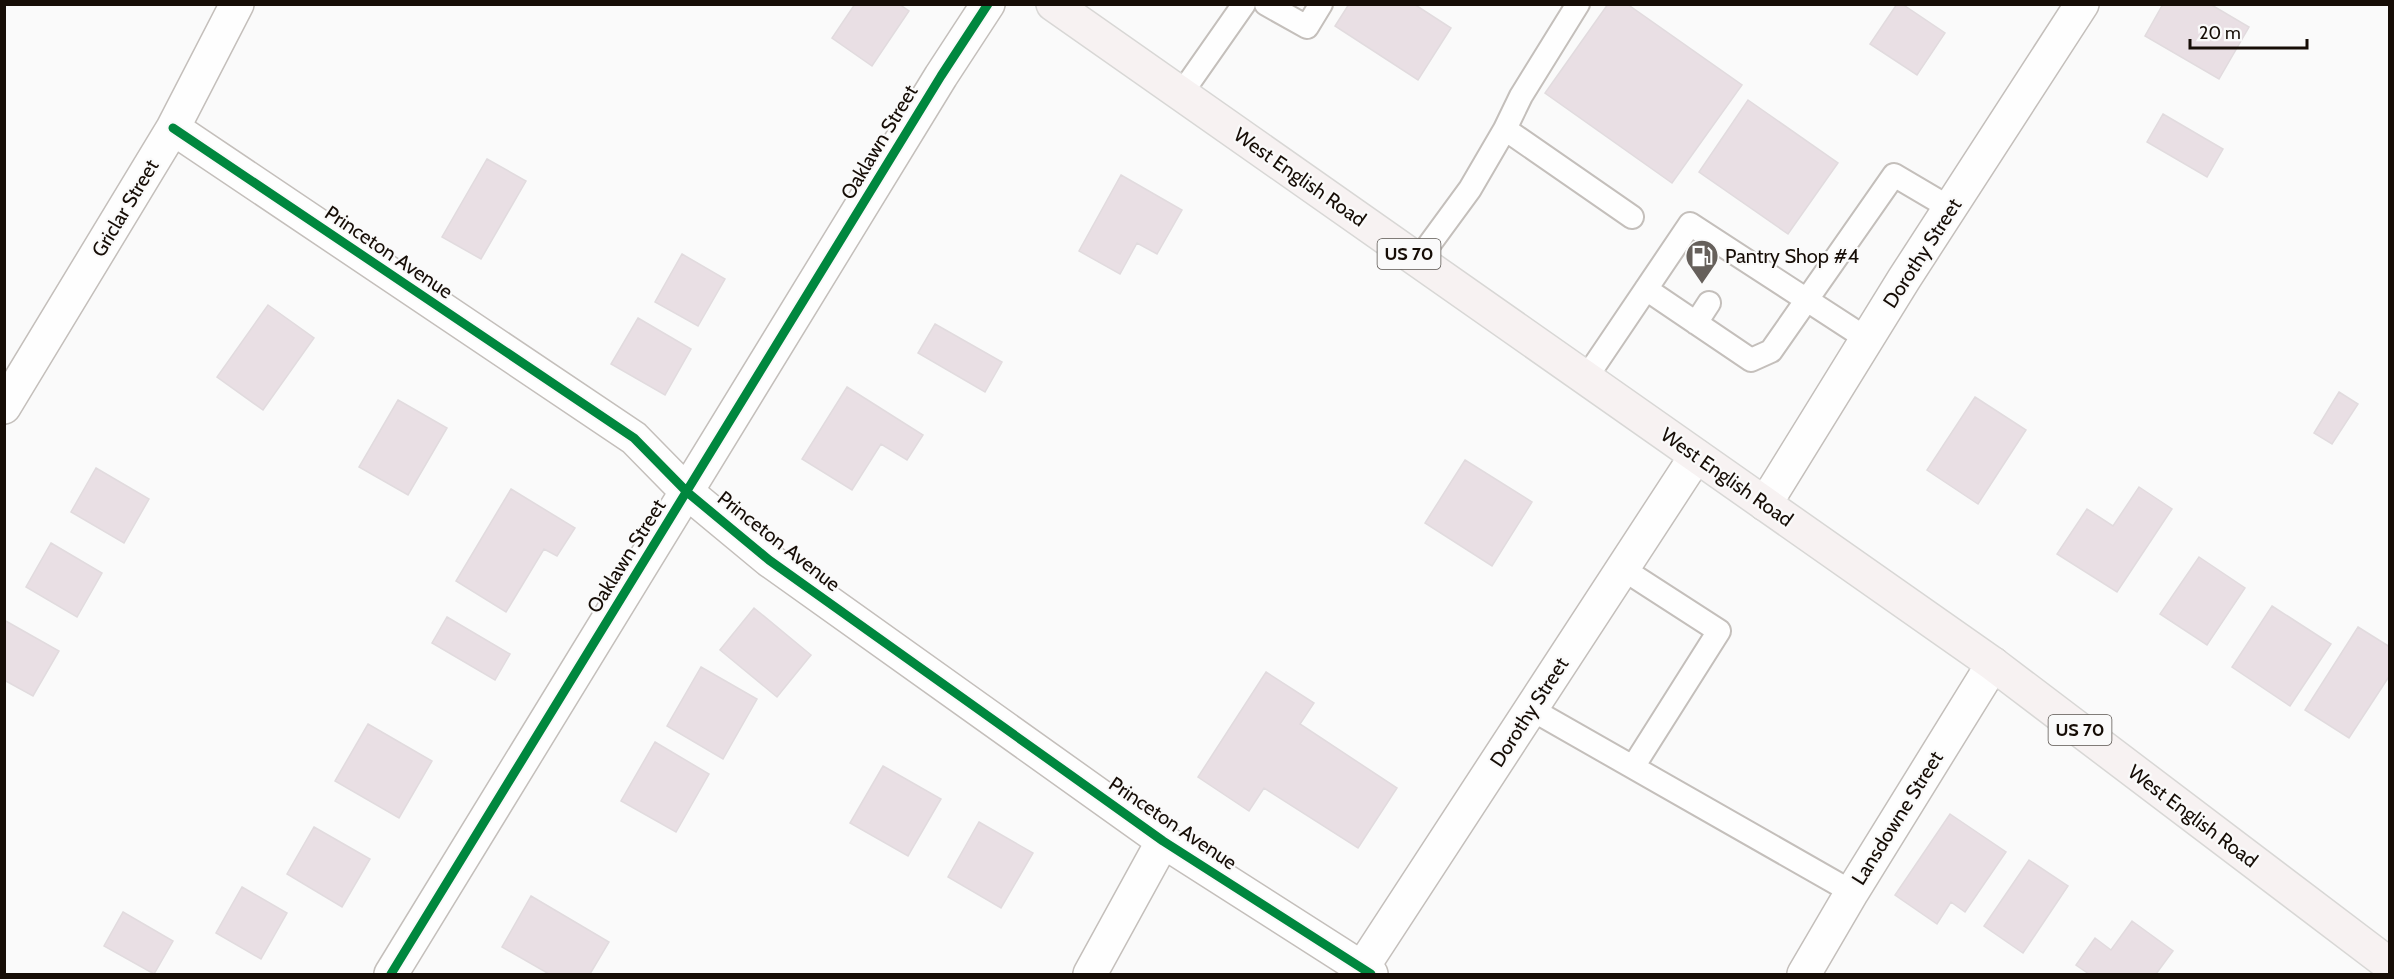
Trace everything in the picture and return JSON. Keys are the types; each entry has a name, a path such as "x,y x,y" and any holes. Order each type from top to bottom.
{"main road":[{"name":"West English Road","path":"1053,4 1993,664 2390,965"}],"street":[{"name":"Griclar Street","path":"4,407 173,128 237,4"},
{"name":"Oaklawn Street","path":"391,975 941,76 988,4"},
{"name":"Dorothy Street","path":"1765,504 1950,208 2082,4"},
{"name":"Princeton Avenue","path":"173,128 634,438 687,492 769,560 1163,841 1367,971"},
{"name":"Dorothy Street","path":"1367,971 1531,709 1696,456"},
{"name":"Lansdowne Street","path":"1804,975 1852,892 1993,664"},
{"path":"1090,975 1163,841"}],"lane":[{"path":"1181,94 1244,4"},
{"path":"1266,4 1307,27 1321,4"},
{"path":"1418,260 1470,189 1506,129 1521,96 1578,4"},
{"path":"1506,129 1632,217"},
{"path":"1646,289 1751,360 1771,351 1894,174 1950,208"},
{"path":"1586,378 1690,224 1736,265 1808,300 1867,339"},
{"path":"1696,323 1709,303"},
{"path":"1623,569 1719,631 1633,767"},
{"path":"1531,709 1852,892"}],"building":[{"path":"855,4 899,4 909,11 872,66 832,38"},
{"path":"1349,4 1414,4 1451,28 1418,80 1335,26"},
{"path":"1608,4 1627,4 1742,85 1672,183 1545,93"},
{"path":"1897,4 1902,4 1945,33 1917,75 1870,44"},
{"path":"2163,4 2210,4 2249,27 2219,79 2145,36"},
{"path":"1748,100 1838,163 1788,234 1699,172"},
{"path":"2163,114 2223,149 2207,177 2147,142"},
{"path":"487,159 526,181 481,259 442,237"},
{"path":"1121,175 1182,210 1157,254 1137,243 1120,274 1079,251"},
{"path":"682,254 725,279 698,326 655,302"},
{"path":"268,305 314,338 263,410 217,377"},
{"path":"638,318 691,349 665,395 611,364"},
{"path":"935,324 1002,362 985,392 918,353"},
{"path":"847,387 923,435 907,460 881,444 852,490 802,459"},
{"path":"2339,392 2358,404 2332,444 2314,433"},
{"path":"1975,397 2026,430 1978,504 1927,470"},
{"path":"398,400 447,428 408,495 359,467"},
{"path":"1465,460 1532,502 1492,566 1425,523"},
{"path":"96,468 149,499 124,543 71,512"},
{"path":"2139,487 2172,509 2117,592 2057,554 2087,509 2113,526"},
{"path":"511,489 575,528 557,556 544,549 506,612 456,581"},
{"path":"51,543 102,573 77,617 26,587"},
{"path":"2199,557 2245,588 2207,645 2160,614"},
{"path":"2272,606 2331,644 2290,706 2232,667"},
{"path":"754,608 811,655 777,697 720,650"},
{"path":"447,617 510,654 495,680 432,643"},
{"path":"4,620 59,651 33,696 4,680"},
{"path":"2358,627 2390,647 2390,675 2349,738 2305,710"},
{"path":"701,667 757,699 723,759 667,726"},
{"path":"1266,672 1314,703 1300,724 1397,788 1358,848 1264,788 1249,811 1198,777"},
{"path":"368,724 432,761 399,818 335,781"},
{"path":"655,742 709,774 676,832 621,801"},
{"path":"883,766 941,799 908,856 850,823"},
{"path":"1950,814 2006,852 1965,912 1951,902 1937,924 1895,895"},
{"path":"979,822 1033,853 1001,908 948,877"},
{"path":"314,827 370,859 342,907 287,874"},
{"path":"2029,860 2068,886 2023,953 1984,926"},
{"path":"242,887 287,913 261,959 216,933"},
{"path":"531,896 609,942 590,974 549,974 502,947"},
{"path":"123,912 173,941 154,974 104,946"},
{"path":"2132,921 2173,951 2156,974 2089,974 2076,965 2095,938 2111,950"}],"cycle path":[{"path":"391,974 941,76 988,4"},
{"path":"173,128 634,438 687,492 769,560 1163,841 1371,974"}],"place":[{"name":"Pantry Shop #4","path":"1702,285"}]}
